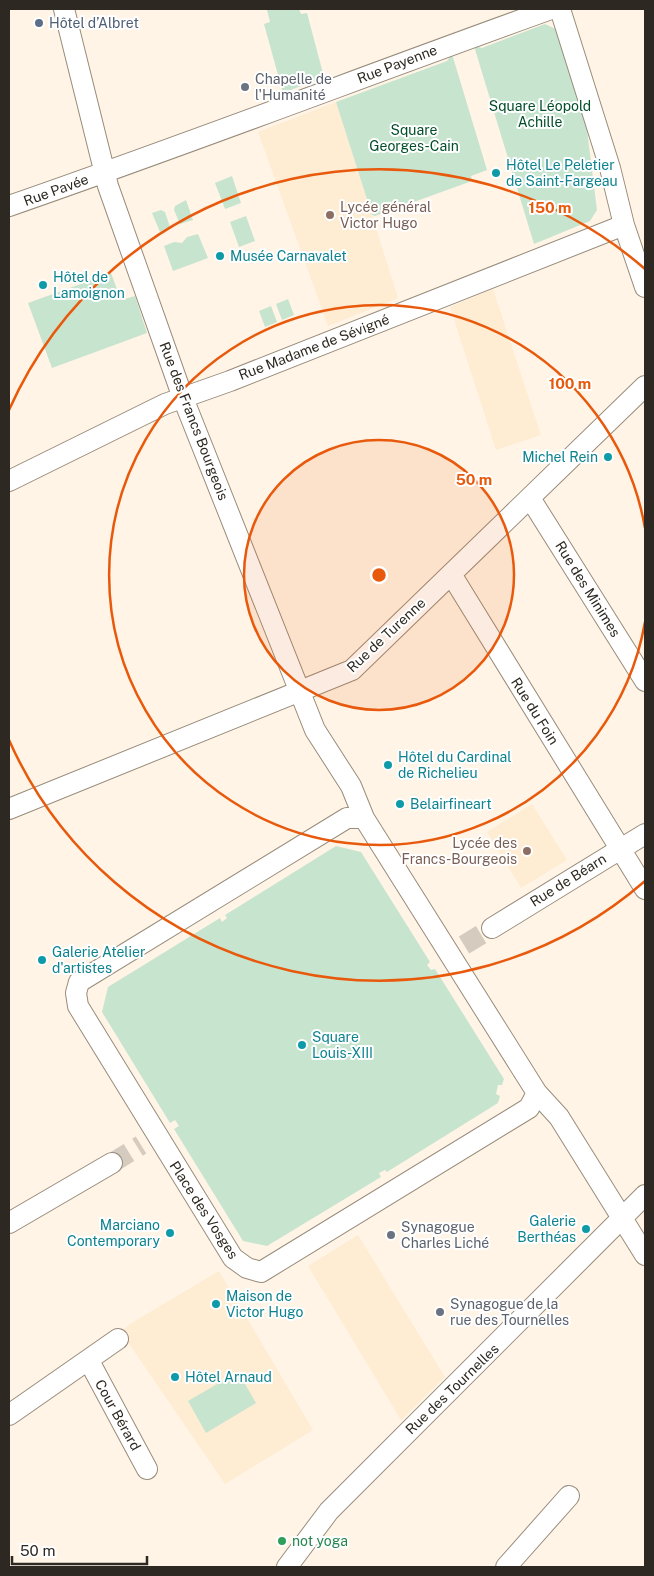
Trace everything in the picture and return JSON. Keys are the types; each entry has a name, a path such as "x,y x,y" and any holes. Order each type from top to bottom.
{"street":[{"name":"Rue des Francs Bourgeois","path":"64,9 104,174 183,398 315,730 351,786 364,818"},
{"name":"Rue Payenne","path":"104,174 480,33 551,9"},
{"path":"560,9 610,168 624,225 645,287"},
{"name":"Rue Pavée","path":"9,206 104,174"},
{"name":"Rue Madame de Sévigné","path":"9,481 165,404 624,225"},
{"name":"Rue de Turenne","path":"9,810 352,670 645,386"},
{"name":"Rue des Minimes","path":"530,498 645,681"},
{"name":"Rue du Foin","path":"451,574 645,889"},
{"name":"Place des Vosges","path":"364,818 346,818 79,982 76,993 78,1006 149,1141 233,1258 247,1268 261,1272 529,1108 537,1093"},
{"path":"364,818 457,950 537,1093 559,1117 645,1255"},
{"name":"Rue de Béarn","path":"492,928 645,834"},
{"path":"9,1223 112,1162"},
{"name":"Rue des Tournelles","path":"287,1567 329,1511 645,1196"},
{"path":"9,1415 118,1340"},
{"name":"Cour Bérard","path":"89,1361 147,1469"},
{"path":"506,1567 569,1496"}],"shaded area":[{"name":"Lycée général Victor Hugo","path":"336,102 398,298 328,326 258,132"},
{"path":"493,289 541,435 496,450 450,307"},
{"path":"532,804 567,860 521,888 487,832"},
{"path":"358,1235 445,1377 401,1420 308,1266"},
{"path":"219,1271 313,1430 225,1484 121,1332 130,1324"}],"green space":[{"path":"299,9 301,14 307,13 324,77 283,93 264,24 270,22 267,10"},
{"name":"Square Léopold Achille","path":"545,24 558,30 585,114 597,210 590,221 534,244 474,46 482,48"},
{"name":"Square Georges-Cain","path":"452,54 487,170 471,176 472,181 375,216 372,215 336,102 447,61"},
{"path":"232,176 241,203 225,209 215,183"},
{"path":"186,200 193,220 180,224 174,210 175,206"},
{"path":"161,210 165,212 170,227 160,232 152,213"},
{"path":"246,216 255,241 239,247 230,222"},
{"path":"198,234 208,258 173,271 164,246 174,242 182,243 187,237"},
{"path":"111,273 121,300 135,296 147,333 52,368 28,303"},
{"path":"288,299 294,315 282,320 276,304"},
{"path":"271,306 277,322 265,327 259,311"},
{"name":"Square Louis-XIII","path":"336,846 361,852 430,962 427,965 431,970 435,969 504,1079 502,1085 498,1085 496,1094 500,1096 498,1103 387,1172 385,1170 379,1173 381,1177 267,1246 243,1241 174,1129 179,1126 175,1120 170,1123 102,1012 108,987 220,918 222,922 227,918 225,915"},
{"path":"238,1372 256,1403 206,1433 188,1401"}],"tunnel":[{"path":"464,945 492,928"},
{"path":"112,1163 141,1145"}],"place":[{"name":"Hôtel d’Albret","path":"39,23"},
{"name":"Chapelle de l'Humanité","path":"245,87"},
{"name":"Hôtel Le Peletier de Saint-Fargeau","path":"496,173"},
{"name":"Lycée général Victor Hugo","path":"330,215"},
{"name":"Musée Carnavalet","path":"220,256"},
{"name":"Hôtel de Lamoignon","path":"43,285"},
{"name":"Michel Rein","path":"608,457"},
{"name":"Hôtel du Cardinal de Richelieu","path":"388,765"},
{"name":"Belairfineart","path":"400,804"},
{"name":"Lycée des Francs-Bourgeois","path":"527,851"},
{"name":"Galerie Atelier d'artistes","path":"42,960"},
{"name":"Square Louis-XIII","path":"302,1045"},
{"name":"Galerie Berthéas","path":"586,1229"},
{"name":"Marciano Contemporary","path":"170,1233"},
{"name":"Synagogue Charles Liché","path":"391,1235"},
{"name":"Maison de Victor Hugo","path":"216,1304"},
{"name":"Synagogue de la rue des Tournelles","path":"440,1312"},
{"name":"Hôtel Arnaud","path":"175,1377"},
{"name":"not yoga","path":"282,1541"}]}
